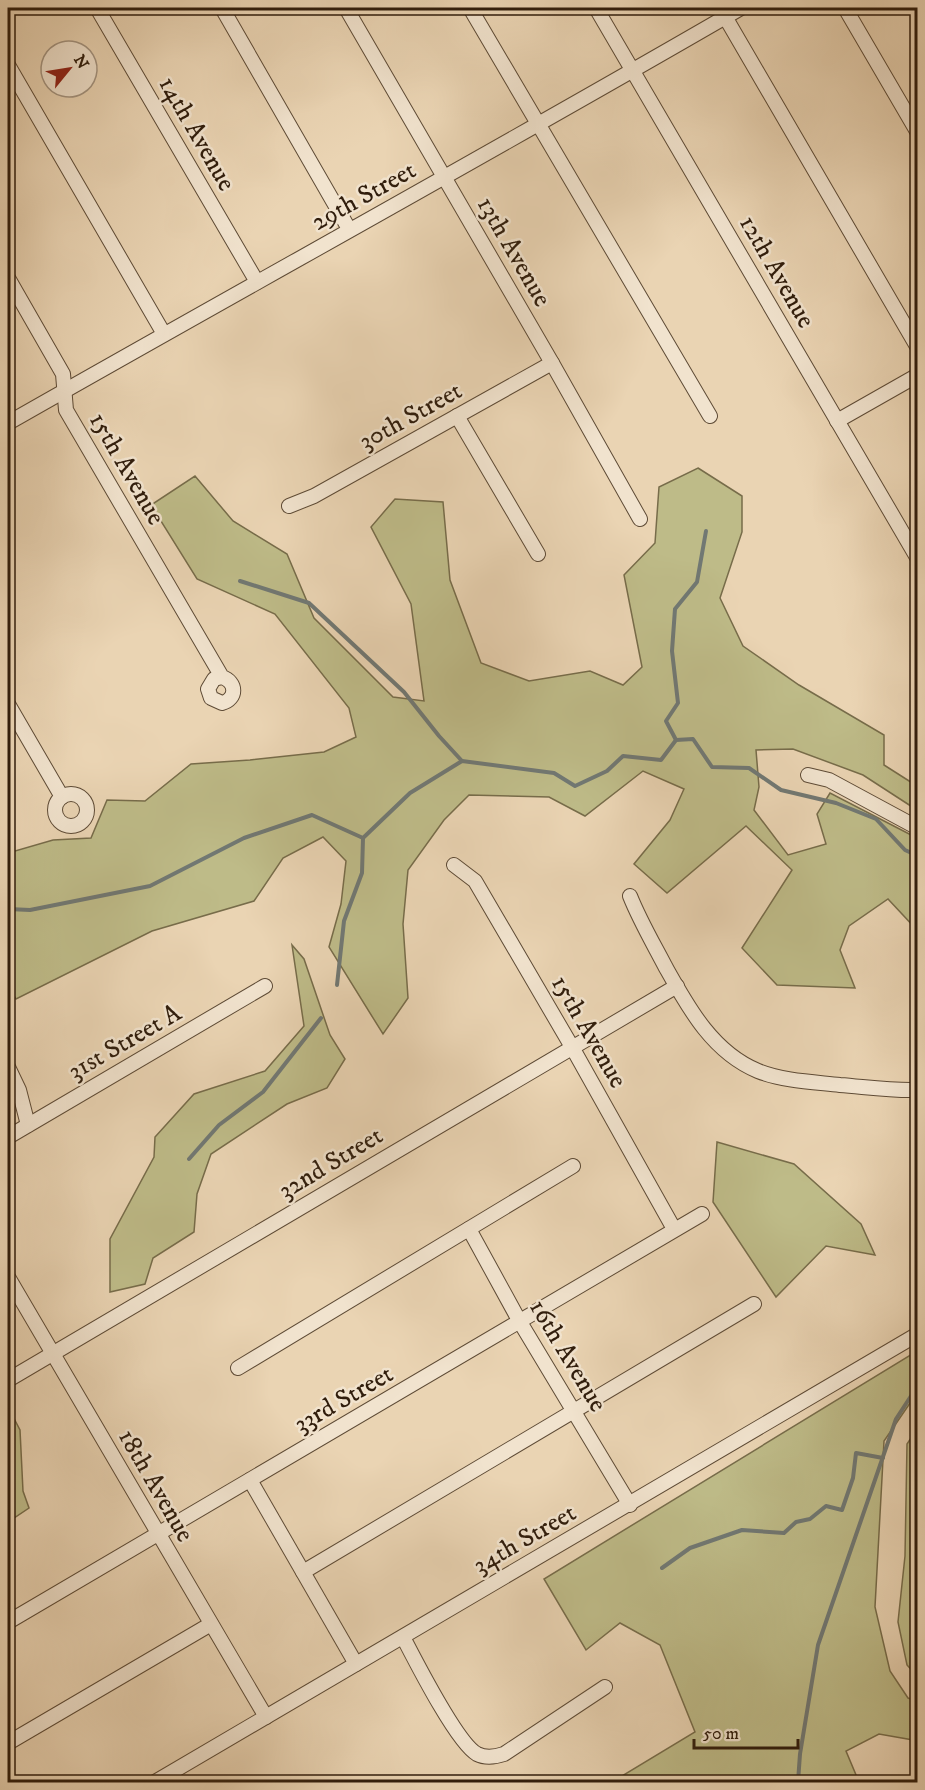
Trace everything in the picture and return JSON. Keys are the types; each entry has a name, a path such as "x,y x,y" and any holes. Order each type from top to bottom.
{"street":[{"name":"14th Avenue","path":"97,8 257,282"},
{"path":"222,8 349,229"},
{"name":"13th Avenue","path":"346,8 640,519"},
{"path":"470,8 710,416"},
{"name":"12th Avenue","path":"596,8 918,559"},
{"name":"29th Street","path":"8,423 349,229 445,178 633,69 723,12 741,8"},
{"path":"845,8 918,133"},
{"path":"723,12 918,348"},
{"path":"8,65 164,334"},
{"name":"15th Avenue","path":"8,279 63,374 66,410 222,677"},
{"name":"30th Street","path":"289,506 314,496 552,363"},
{"path":"837,421 918,375"},
{"path":"457,416 538,554"},
{"path":"8,704 62,797"},
{"path":"808,775 829,780 918,828"},
{"name":"15th Avenue","path":"454,865 475,881 572,1047 674,1229"},
{"path":"630,896 640,921 692,1012 718,1044 742,1063 760,1071 798,1080 898,1091 918,1090"},
{"name":"31st Street A","path":"8,1137 265,986"},
{"name":"32nd Street","path":"8,1380 677,986"},
{"path":"8,1067 19,1090 28,1125"},
{"path":"238,1368 573,1167"},
{"name":"33rd Street","path":"8,1622 702,1214"},
{"name":"16th Avenue","path":"469,1229 520,1322 630,1505"},
{"name":"18th Avenue","path":"8,1277 266,1717"},
{"path":"303,1572 754,1304"},
{"name":"34th Street","path":"155,1782 918,1334"},
{"path":"250,1480 356,1664"},
{"path":"8,1743 211,1624"},
{"path":"403,1637 463,1742 479,1755 496,1757 504,1754 605,1687"}],"shaded area":[{"path":"698,468 742,496 742,532 720,598 743,646 799,685 884,735 884,765 917,786 917,810 863,775 793,749 756,750 759,787 754,810 788,855 826,844 817,814 830,793 917,838 917,930 888,899 849,926 840,950 855,988 777,985 742,948 792,870 746,826 667,893 634,864 670,820 684,789 643,771 585,816 549,797 469,795 444,820 408,870 403,924 408,998 383,1034 329,947 341,904 346,861 323,837 283,858 254,901 152,931 16,999 8,985 8,853 53,840 91,838 107,800 145,801 191,764 324,752 356,737 349,708 275,614 197,579 151,505 195,476 233,521 287,554 314,618 393,697 424,701 411,604 371,527 395,499 443,502 450,580 481,663 529,681 590,671 623,685 642,667 624,575 655,543 659,487"},
{"path":"292,945 304,959 330,1035 345,1059 327,1088 287,1104 211,1154 197,1194 194,1232 153,1258 145,1284 110,1292 110,1239 154,1157 155,1137 194,1094 265,1071 304,1026"},
{"path":"717,1142 794,1164 861,1224 875,1255 826,1246 776,1297 713,1202"},
{"path":"917,1351 917,1393 884,1441 875,1607 890,1671 908,1698 917,1701 917,1746 913,1740 879,1734 846,1751 859,1782 612,1782 695,1732 660,1645 620,1623 586,1650 544,1579"},
{"path":"8,1407 20,1430 23,1491 29,1508 8,1522"},
{"path":"917,1429 917,1676 907,1665 898,1622 905,1556 907,1444"}],"waterway":[{"path":"676,740 666,721 678,703 672,651 675,609 697,582 706,531"},
{"path":"240,581 309,603 404,692 462,761"},
{"path":"8,909 30,910 150,886 244,838 312,815 363,838 410,793 462,761 554,773 575,786 607,771 623,756 661,760 676,740 693,739 712,767 749,768 781,790 836,803 876,819 905,850 918,856"},
{"path":"337,985 344,921 362,873 363,838"},
{"path":"189,1159 219,1125 263,1092 321,1018"},
{"path":"798,1782 800,1754 818,1645 896,1419 911,1396 918,1390"},
{"path":"662,1568 690,1548 742,1530 784,1533 796,1522 810,1519 826,1506 842,1510 853,1478 856,1453 883,1458"}]}
